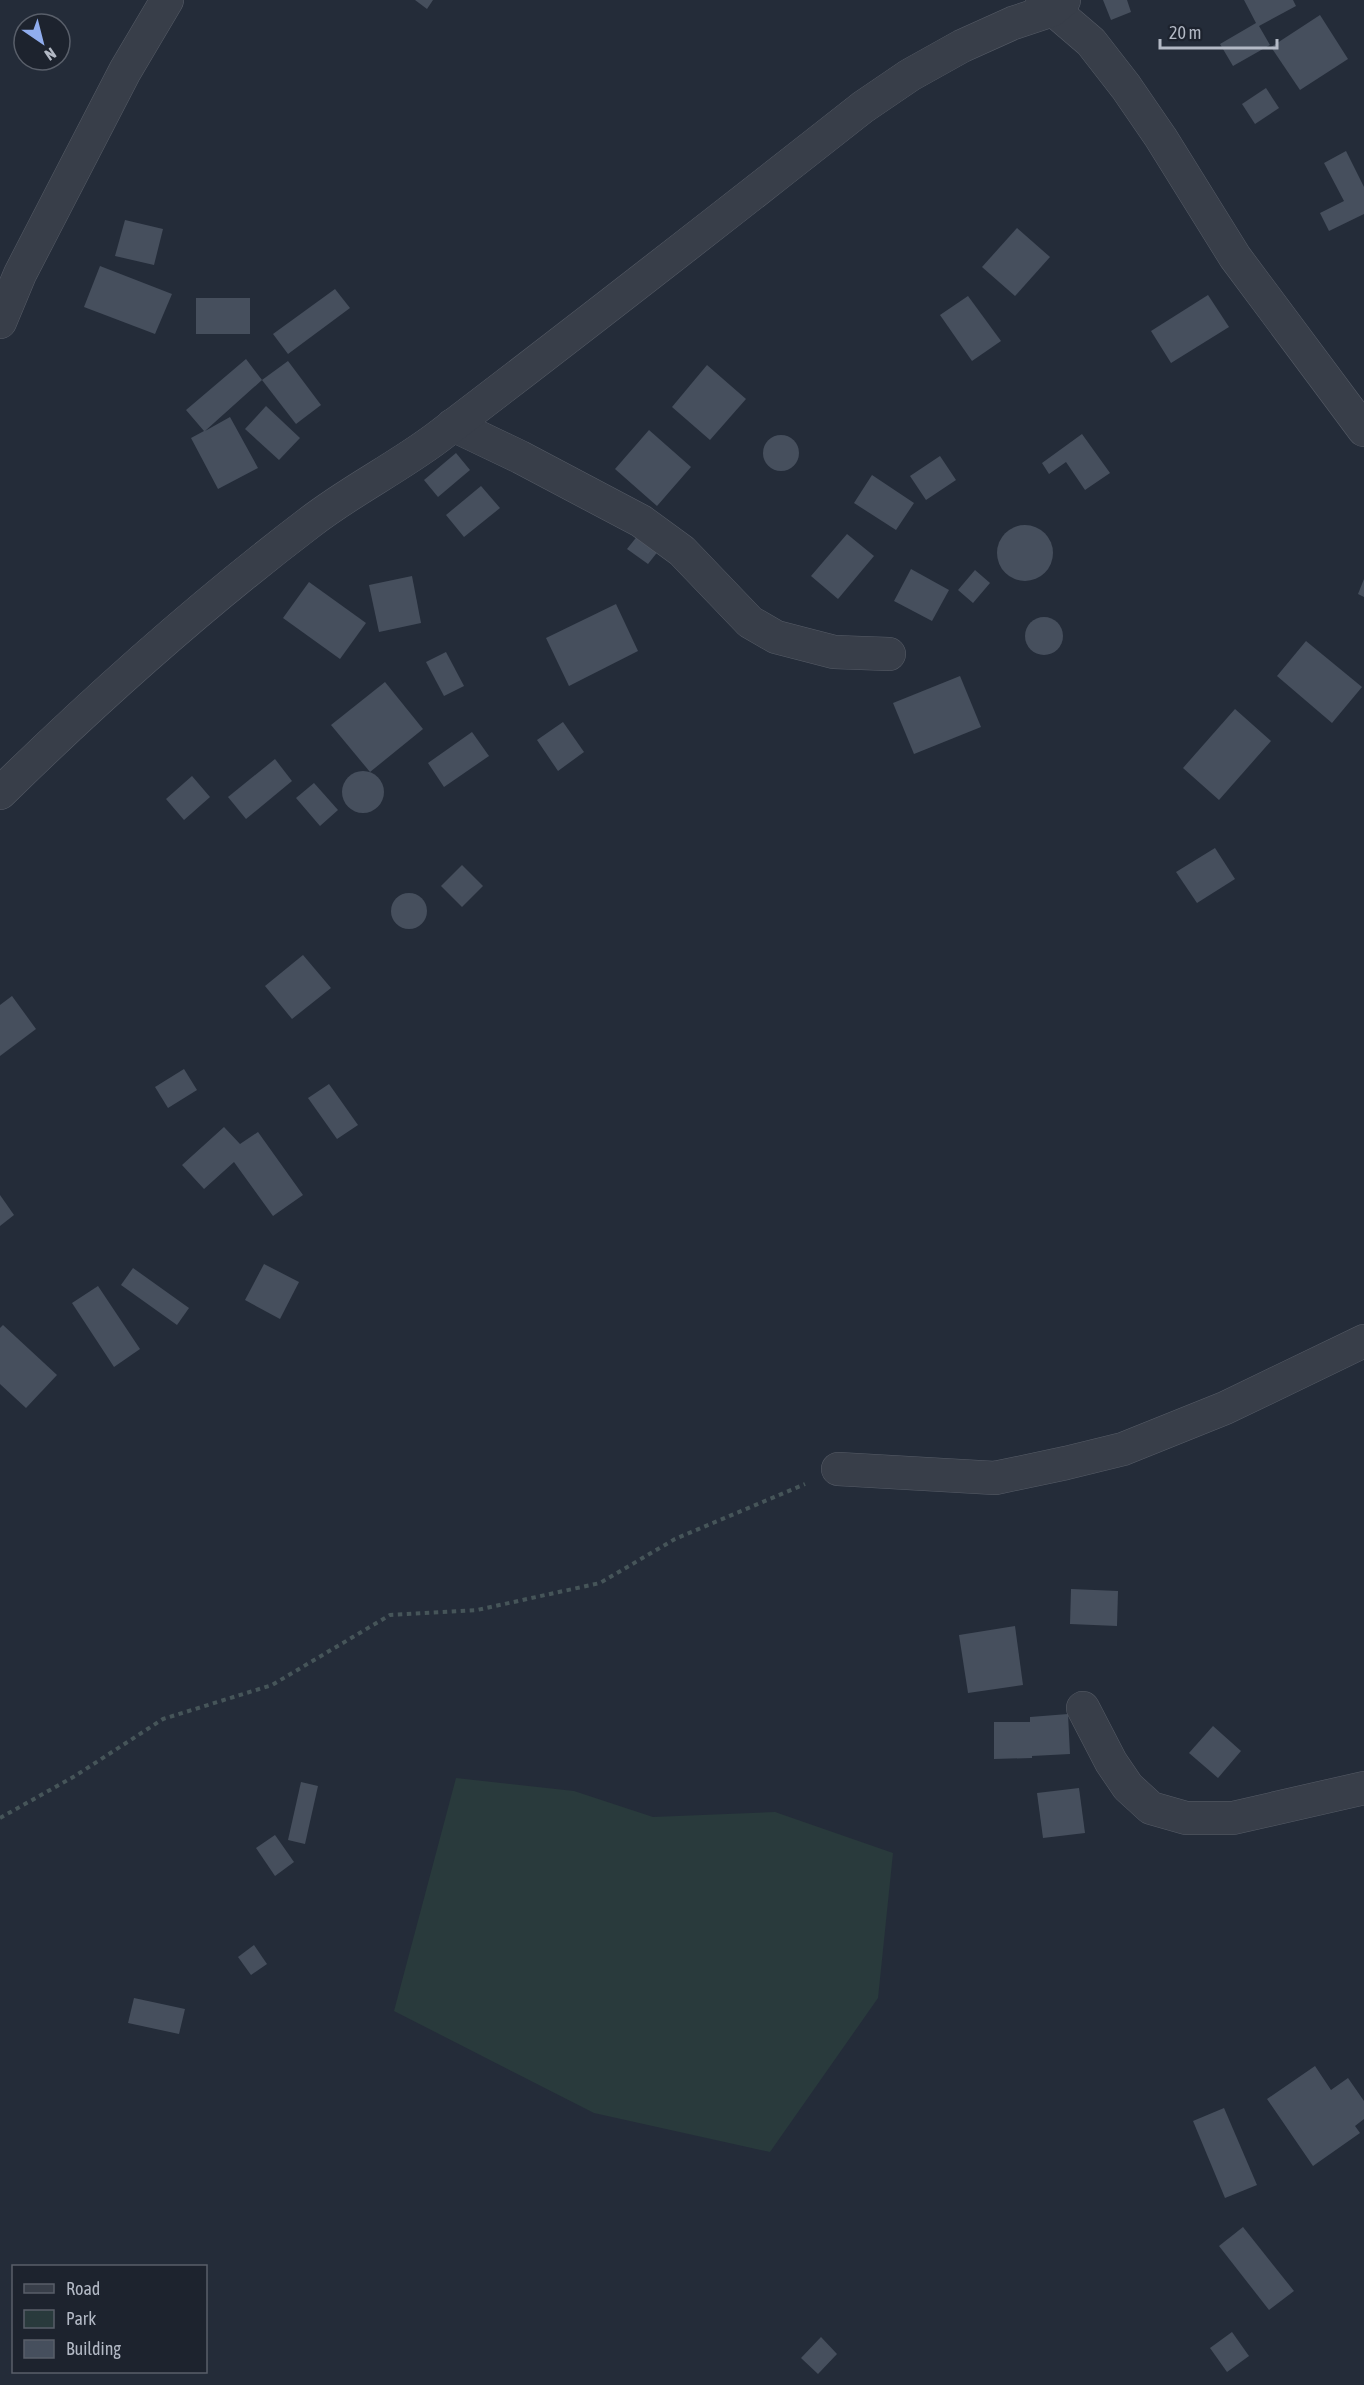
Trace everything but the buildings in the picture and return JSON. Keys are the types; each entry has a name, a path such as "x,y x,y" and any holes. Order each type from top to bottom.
{"street":[{"path":"0,322 25,264 125,71 166,0"},
{"path":"0,793 65,730 199,610 312,520 410,458 572,336 863,107 910,75 962,46 1053,3 1091,42 1126,87 1161,138 1234,257 1364,430"},
{"path":"453,425 520,456 641,521 682,551 750,622 776,637 834,652 889,654"},
{"path":"838,1469 995,1478 1066,1463 1123,1449 1225,1408 1364,1341"},
{"path":"1083,1708 1111,1762 1128,1787 1151,1808 1186,1818 1233,1818 1364,1788"}],"path":[{"path":"0,1818 75,1776 163,1719 272,1685 390,1615 477,1610 600,1583 675,1539 838,1469"}],"green space":[{"path":"456,1778 574,1791 653,1817 775,1812 893,1853 878,1998 770,2152 594,2113 394,2011"}]}
